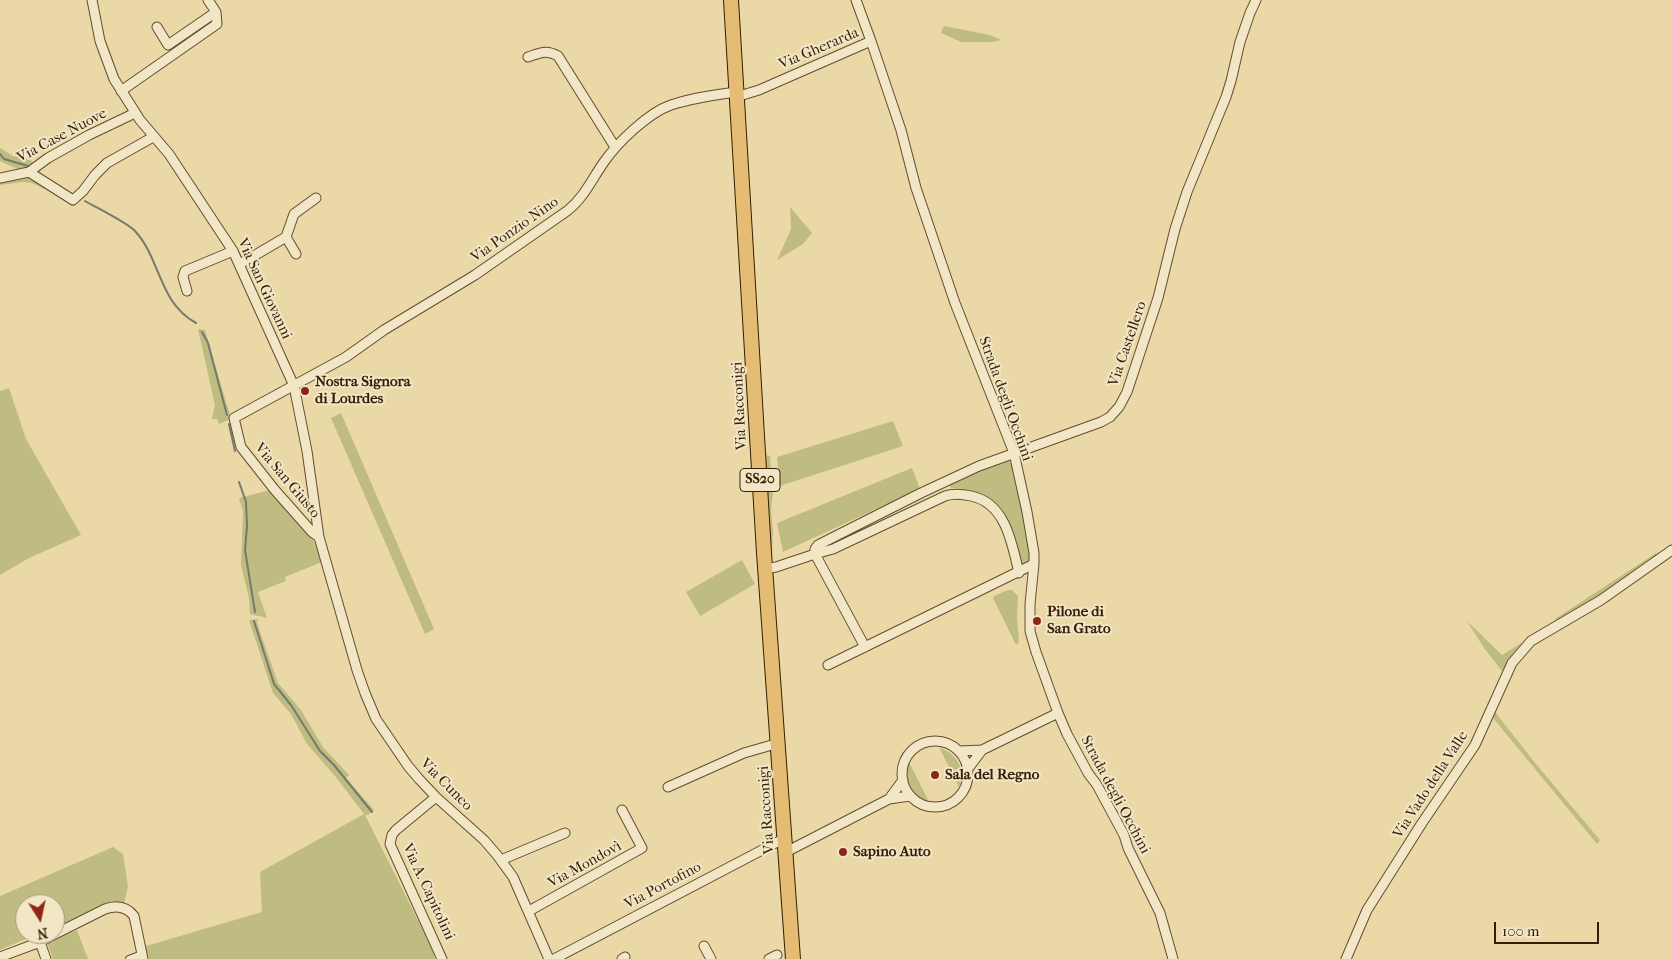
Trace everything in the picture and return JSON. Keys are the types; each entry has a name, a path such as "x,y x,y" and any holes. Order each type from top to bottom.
{"main road":[{"name":"Via Racconigi","path":"730,0 765,569 793,959"}],"street":[{"name":"Via San Giovanni","path":"92,0 100,41 114,79 135,113 169,154 233,250 294,386 307,451 318,537 343,620"},
{"path":"121,91 217,24 216,12 208,0"},
{"name":"Via Gherarda","path":"736,95 759,90 871,41 856,0"},
{"name":"Via Castellero","path":"765,569 815,554 815,549 818,545 921,493 979,466 1102,422 1119,408 1127,392 1158,298 1175,229 1187,192 1226,97 1240,42 1256,0"},
{"path":"157,27 168,45 216,12"},
{"name":"Strada degli Occhini","path":"871,41 901,130 916,188 954,303 1014,453 1027,512 1034,564 1030,604 1030,631 1036,652 1067,734 1124,835 1128,848 1160,913 1173,959"},
{"path":"528,57 545,52 551,52 558,56 615,147"},
{"name":"Via Ponzio Nino","path":"294,386 346,357 384,330 475,275 567,211 580,200 615,147 650,117 669,105 690,99 736,95"},
{"name":"Via Case Nuove","path":"0,178 29,172 48,158 81,139 135,113"},
{"path":"29,172 73,200 107,163 153,137"},
{"path":"240,264 286,237 294,214 316,198"},
{"path":"286,237 296,254"},
{"path":"187,291 183,277 185,271 233,250"},
{"name":"Via San Giusto","path":"294,386 234,418 241,447 318,537"},
{"path":"865,647 815,554 833,549 953,493 978,497 987,502 1000,515 1011,538 1019,573"},
{"name":"Via Vado della Valle","path":"1346,959 1367,910 1422,823 1475,745 1512,663 1531,641 1600,600 1672,550"},
{"path":"828,665 1034,564"},
{"name":"Via Cuneo","path":"343,620 360,678 376,719 408,766 436,797 484,840 501,860 513,877 549,959"},
{"path":"958,752 982,750 1058,713"},
{"path":"940,742 950,745 963,757 967,770 967,779 959,796 952,802 935,806 918,802 910,796 903,780 902,770 905,760 911,751 920,745 940,742"},
{"path":"668,787 744,753 778,743"},
{"path":"967,770 982,750"},
{"path":"889,799 903,780"},
{"path":"889,799 910,796"},
{"name":"Via A. Capitolini","path":"436,797 392,834 390,844 442,959"},
{"name":"Via Portofino","path":"554,959 785,845 889,799"},
{"name":"Via Mondovì","path":"529,911 642,848 622,810"},
{"path":"501,860 565,834"},
{"path":"65,929 114,906 130,911 134,916 143,957 129,959"},
{"path":"0,957 35,944"},
{"path":"41,944 46,959"},
{"path":"704,946 711,959"}],"shaded area":[{"path":"944,26 990,35 1001,40 992,42 961,42 941,33"},
{"path":"0,148 13,156 30,159 34,165 22,171 0,161"},
{"path":"30,176 71,202 32,183 23,182 0,185 0,182"},
{"path":"790,207 812,233 803,244 777,260 791,229"},
{"path":"198,329 205,330 231,419 219,424 217,419 212,419 215,405"},
{"path":"9,388 26,439 81,535 29,558 0,575 0,391"},
{"path":"341,413 434,629 425,634 331,418"},
{"path":"893,421 903,446 780,486 777,457"},
{"path":"765,455 770,456 773,495 771,508 772,556 769,558"},
{"path":"1007,459 1012,464 1031,549 1031,562 1022,567 1015,536 1003,512 994,502 983,495 969,490 951,488 949,484"},
{"path":"912,468 920,489 783,552 777,523"},
{"path":"270,490 306,529 314,542 322,562 285,577 286,581 258,592 267,618 250,614 249,598 241,566 243,512 239,498"},
{"path":"1656,553 1660,556 1559,622 1555,619"},
{"path":"742,560 755,584 700,616 686,592"},
{"path":"1008,590 1012,590 1018,596 1019,642 1016,645 993,598"},
{"path":"258,619 257,623 278,683 301,710 323,747 349,775 346,778 374,810 365,815 433,950 435,959 149,959 146,946 262,912 260,872 364,814 335,776 307,744 291,714 273,693 249,620"},
{"path":"1467,621 1502,655 1523,642 1502,671 1484,648"},
{"path":"1495,712 1600,840 1597,844 1493,718"},
{"path":"939,747 955,758 961,768 962,774 959,787"},
{"path":"909,762 929,802 916,797 908,788 906,776"},
{"path":"113,847 123,854 128,886 124,904 113,902 65,923 65,894 15,894 15,944 0,950 0,896"},
{"path":"77,930 88,959 53,959 47,944 65,944 65,935"}],"waterway":[{"path":"0,154 4,159 28,166"},
{"path":"85,201 118,219 135,231 144,242 174,304 196,323"},
{"path":"202,332 208,343 227,415"},
{"path":"229,424 235,451"},
{"path":"239,482 246,502 245,550 255,612"},
{"path":"254,621 274,684 291,705 320,751 334,765 372,812"}],"place":[{"name":"Nostra Signora di Lourdes","path":"305,391"},
{"name":"Pilone di San Grato","path":"1037,621"},
{"name":"Sala del Regno","path":"935,775"},
{"name":"Sapino Auto","path":"843,852"}]}
